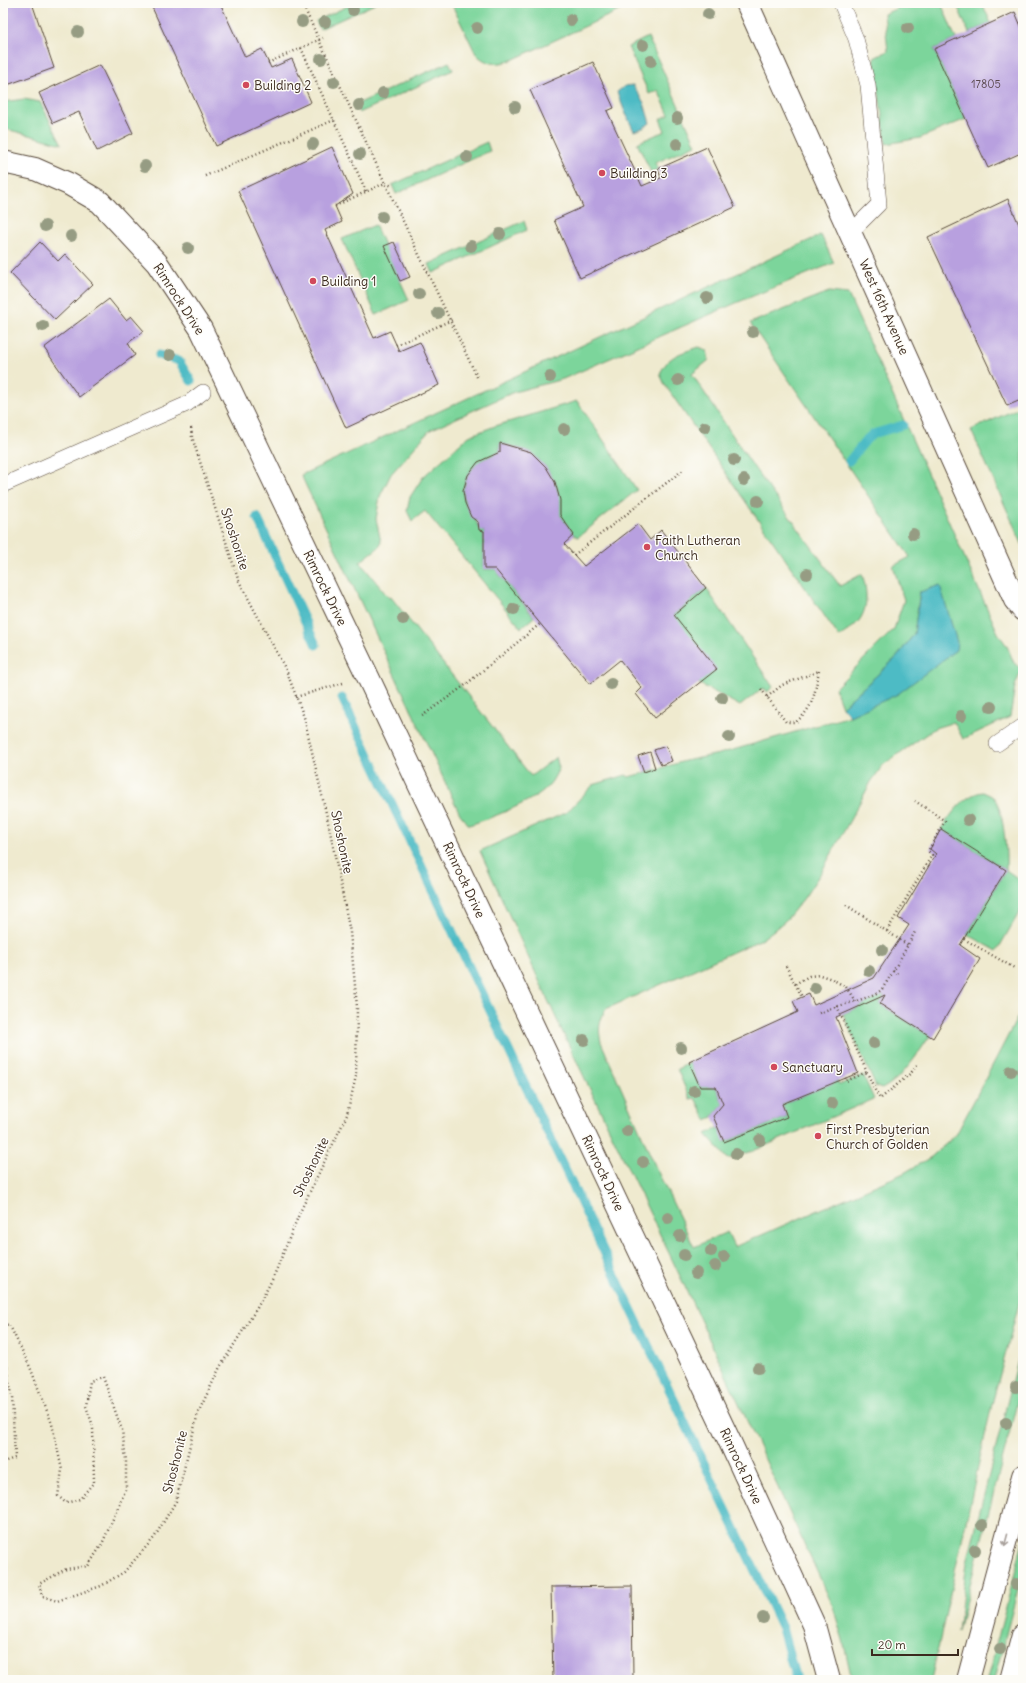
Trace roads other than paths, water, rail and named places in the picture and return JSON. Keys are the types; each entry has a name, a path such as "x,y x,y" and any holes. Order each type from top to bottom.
{"street":[{"name":"West 16th Avenue","path":"747,3 1015,600 1023,610"},
{"name":"Rimrock Drive","path":"3,162 35,169 69,184 100,202 157,263 201,329 368,677 782,1553 814,1625 829,1680"},
{"path":"968,1680 1023,1476"},
{"path":"1011,1680 1023,1635"}],"lane":[{"path":"841,3 856,39 868,85 878,204 850,233"},
{"path":"3,485 190,401 203,392"},
{"path":"997,744 1023,726"}],"water":[{"path":"633,85 644,103 650,123 643,128 634,131 617,92 625,86"},
{"path":"940,585 957,642 956,650 898,694 850,716 842,707 897,657 914,634 920,592"}],"waterway":[{"path":"159,355 179,361 191,381"},
{"path":"849,461 873,434 903,425"},
{"path":"257,517 316,645"},
{"path":"342,698 782,1628 796,1680"}],"place":[{"name":"Building 2","path":"246,85"},
{"name":"Building 3","path":"602,173"},
{"name":"Building 1","path":"313,281"},
{"name":"Faith Lutheran Church","path":"647,547"},
{"name":"Sanctuary","path":"774,1067"},
{"name":"First Presbyterian Church of Golden","path":"818,1136"}]}
